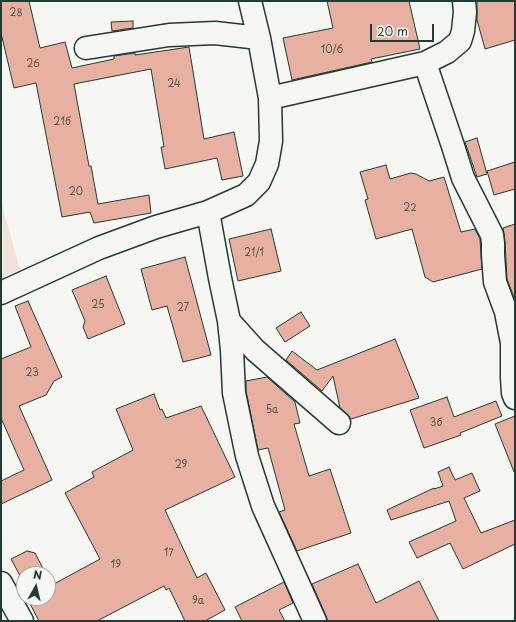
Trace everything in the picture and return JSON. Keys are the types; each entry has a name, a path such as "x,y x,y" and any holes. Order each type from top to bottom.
{"street":[{"path":"1,294 99,248 156,227 208,212 246,195 259,182 267,164 271,141 270,98 259,38 250,1"},
{"path":"270,98 425,63 447,52 460,41 463,31 465,12 464,1"},
{"path":"86,48 169,35 215,33 259,38"},
{"path":"425,63 463,178 492,235 492,255 495,282 506,312 512,343 512,377 513,393 515,398"},
{"path":"208,212 229,321 234,393 247,456 263,506 315,621"},
{"path":"229,321 255,350 339,423"},
{"path":"1,583 22,621"}],"shaded area":[{"path":"1,201 20,270 1,277"}],"building":[{"path":"1,1 29,1 40,48 65,42 72,68 114,59 114,56 135,53 135,55 189,47 204,139 234,132 243,176 222,180 217,158 165,169 161,147 164,147 151,69 74,84 89,166 91,166 98,204 149,195 151,213 94,223 90,212 62,217 36,83 14,88 1,33"},
{"path":"327,1 409,1 420,49 371,59 372,62 292,80 283,38 333,28"},
{"path":"477,1 515,1 515,40 485,49 477,20"},
{"path":"133,21 133,28 112,31 111,22"},
{"path":"477,138 487,174 477,177 465,142"},
{"path":"515,162 515,189 494,195 487,171"},
{"path":"386,165 390,179 411,173 429,181 444,177 461,232 475,229 480,239 482,269 433,282 425,277 412,229 376,239 365,200 368,199 360,172"},
{"path":"515,224 515,300 507,279 503,228"},
{"path":"271,229 281,271 238,281 229,239"},
{"path":"185,257 211,355 183,362 167,306 152,310 141,269"},
{"path":"106,276 125,324 88,339 83,327 85,321 72,290"},
{"path":"28,301 62,377 54,381 46,395 19,406 52,480 1,504 1,481 24,470 1,418 1,359 31,347 15,306"},
{"path":"301,312 310,326 285,342 276,328"},
{"path":"395,339 419,398 351,419 340,408 333,376 322,391 286,360 292,351 317,370"},
{"path":"267,377 295,402 300,423 294,424 309,476 330,469 351,533 297,551 279,512 285,510 268,448 258,450 246,391 246,381"},
{"path":"154,394 160,410 162,409 166,418 201,406 235,477 165,510 197,578 206,573 225,610 205,621 185,621 169,588 166,590 164,586 97,621 39,621 31,606 56,606 56,583 100,559 65,493 94,477 92,472 133,450 116,409"},
{"path":"447,397 454,417 496,401 502,416 460,433 461,435 424,448 410,410"},
{"path":"515,416 515,471 514,472 495,424"},
{"path":"449,467 455,480 472,473 480,491 464,498 481,533 515,520 515,544 463,569 450,543 417,558 409,542 456,521 449,501 391,520 387,510 434,488 443,486 438,472"},
{"path":"27,551 35,553 42,566 16,566 16,568 11,559"},
{"path":"358,564 376,603 419,581 439,621 328,621 312,584"},
{"path":"284,582 293,603 279,610 285,621 242,621 235,607"}]}
